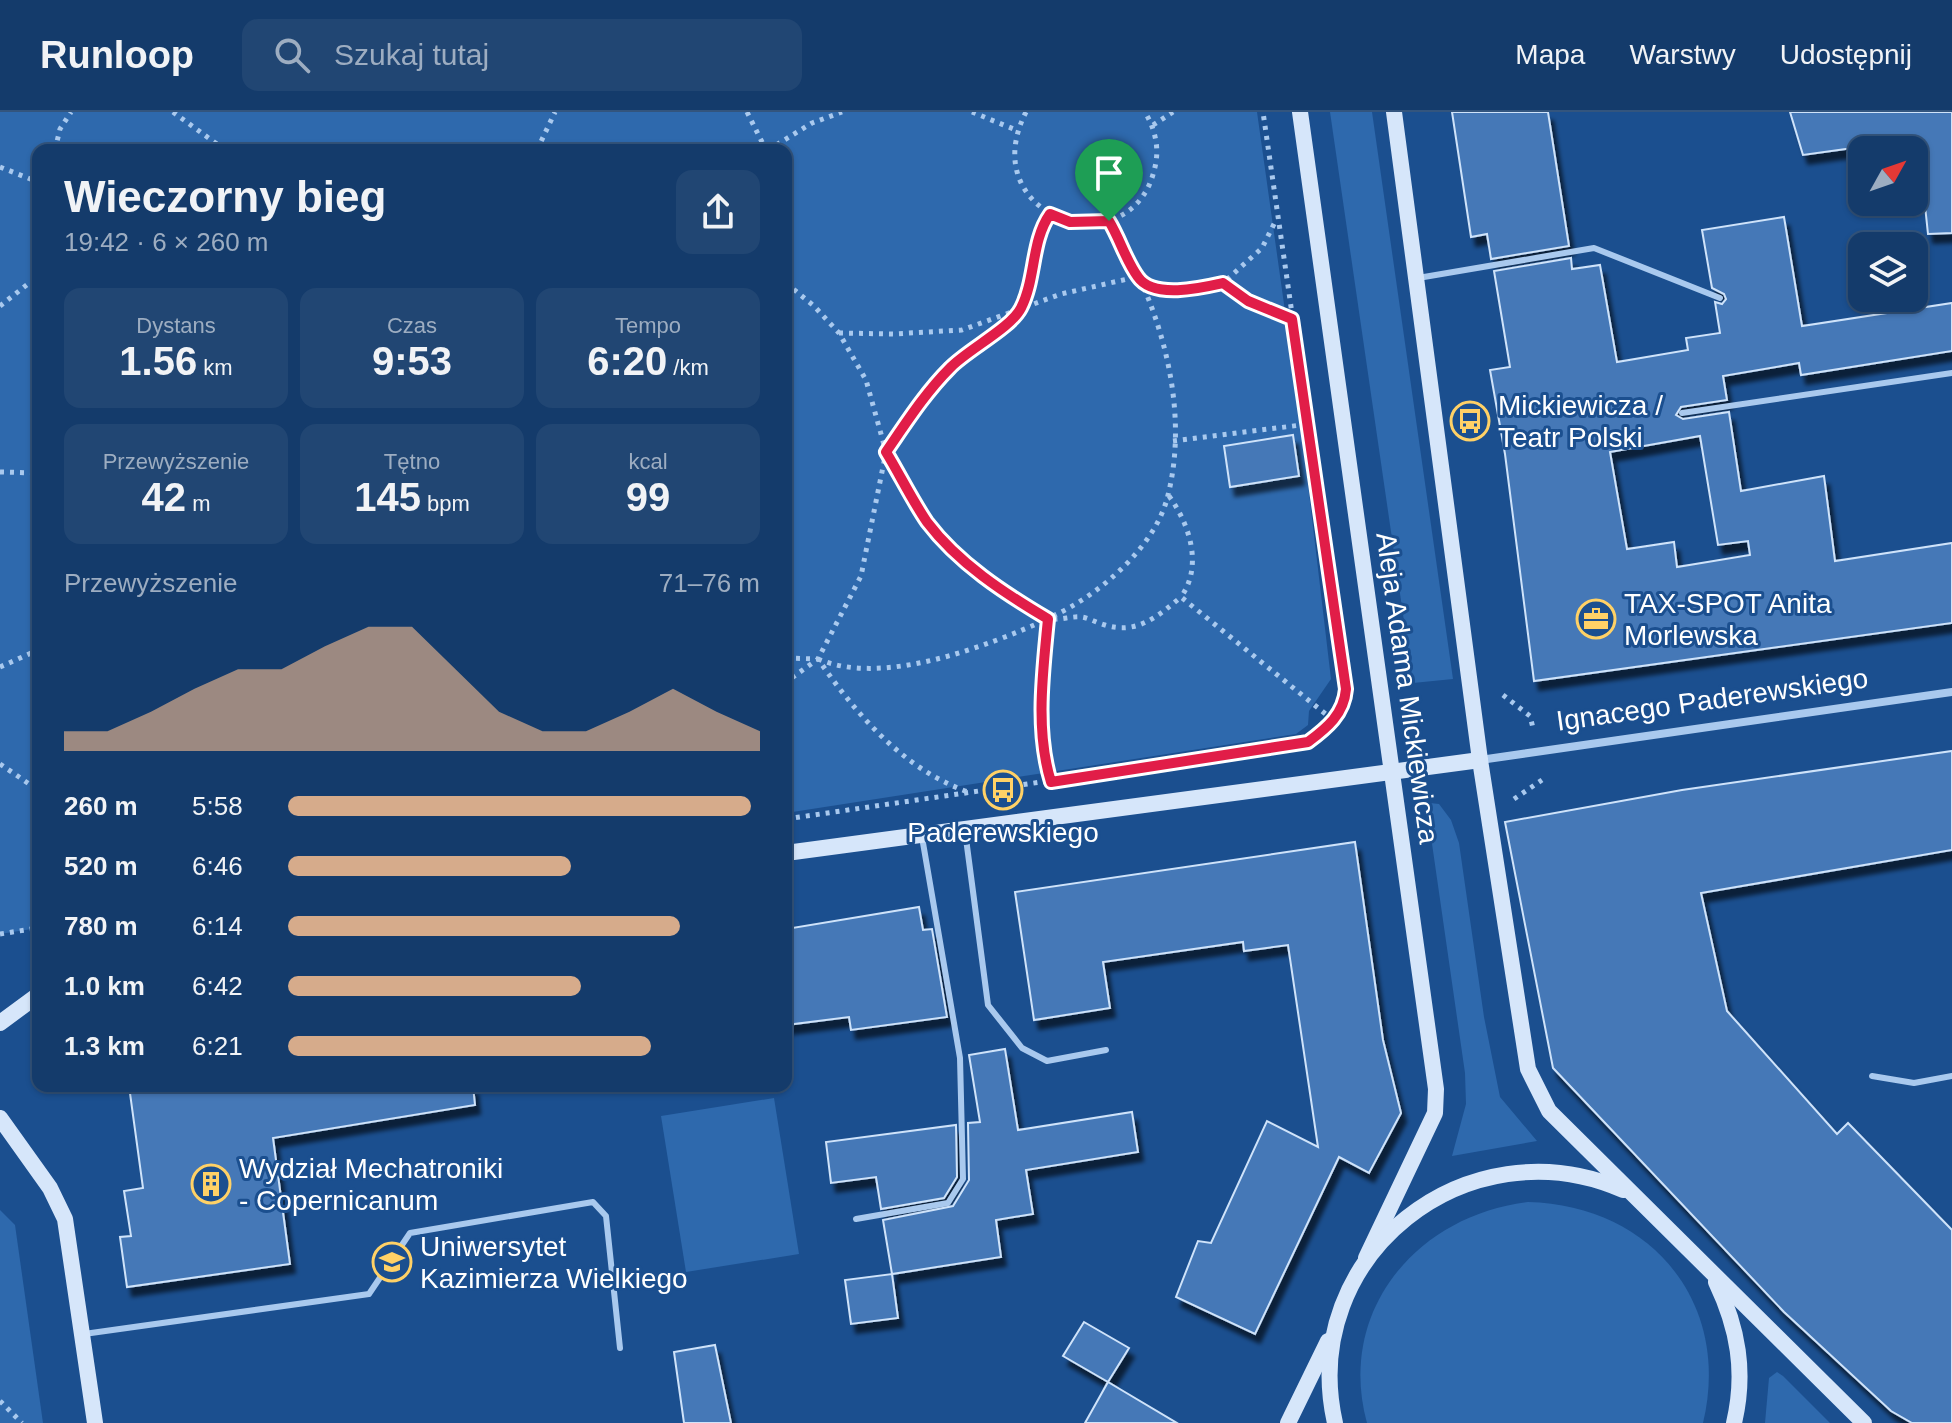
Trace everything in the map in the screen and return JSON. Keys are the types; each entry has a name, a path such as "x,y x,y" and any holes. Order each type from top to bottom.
{"street":[{"name":"Aleja Adama Mickiewicza","path":"1288,1423 1435,1113 1436,1089 1300,112"},
{"path":"1394,112 1480,760 1528,1069 1549,1111 1864,1423"},
{"name":"Ignacego Paderewskiego","path":"1480,760 1952,692"},
{"path":"792,852 1480,760"},
{"path":"0,1023 32,999"},
{"path":"0,1118 60,1204 95,1423"},
{"path":"1366,1258 1411,1213 1469,1181 1508,1172 1544,1171 1600,1179 1632,1194"},
{"path":"1712,1273 1735,1329 1739,1356 1741,1380 1734,1423"},
{"path":"1335,1325 1329,1388 1335,1423"}],"lane":[{"path":"1418,278 1594,248 1720,298"},
{"path":"1682,413 1952,373"},
{"path":"965,827 988,1005 1022,1048 1047,1061 1106,1050"},
{"path":"856,1219 948,1203 963,1179 960,1058 921,834"},
{"path":"1872,1076 1914,1083 1952,1076"},
{"path":"81,1334 369,1294 410,1233 593,1202 606,1216 620,1348"}],"path":[{"path":"56,144 60,129 72,112"},
{"path":"173,112 217,144"},
{"path":"540,144 555,112"},
{"path":"747,112 764,144"},
{"path":"777,144 812,123 842,112"},
{"path":"972,112 1016,130"},
{"path":"1026,112 1016,130 1014,167 1022,187 1050,214 1070,222 1109,221 1135,204 1153,176 1157,159 1153,125 1145,112"},
{"path":"1153,125 1173,112"},
{"path":"792,818 1296,745 1317,736 1333,720 1345,702 1346,689 1263,112"},
{"path":"0,167 32,180"},
{"path":"792,678 818,659 861,576 886,452 919,403 951,367 1020,311 1033,270 1042,225 1050,214"},
{"path":"839,333 962,330 1080,289 1139,280 1153,287 1190,289 1223,283 1262,248 1277,217"},
{"path":"792,658 818,659 840,669 935,661 981,647 1073,607 1112,576 1141,545 1168,496 1175,420 1169,366 1151,303 1109,221"},
{"path":"0,306 32,281"},
{"path":"1223,283 1248,301 1292,319"},
{"path":"792,288 839,333 866,380 886,452 927,521 944,542 1001,590 1048,619 1082,617 1108,626 1126,628 1156,618 1181,597 1190,585 1194,558 1184,520 1168,496"},
{"path":"1173,441 1309,424"},
{"path":"0,472 32,473"},
{"path":"1181,597 1333,720"},
{"path":"1048,619 1041,694 1046,761 1051,782"},
{"path":"0,667 32,653"},
{"path":"818,659 864,721 941,781 969,792"},
{"path":"0,764 32,786"},
{"path":"1509,802 1518,796"},
{"path":"0,934 32,929"},
{"path":"0,1401 22,1423"}],"shaded area":[{"path":"0,112 1257,112 1301,425 1331,679 1309,711 1308,725 1296,734 792,812 792,144 32,144 32,929 0,934"},
{"path":"1330,112 1372,112 1453,679 1413,683"},
{"path":"1430,803 1439,804 1451,820 1459,843 1484,1017 1500,1097 1537,1141 1452,1156 1466,1104 1465,1073 1427,809"},
{"path":"774,1098 799,1254 686,1272 661,1116"},
{"path":"1528,1202 1572,1207 1611,1221 1645,1241 1672,1268 1693,1301 1705,1338 1709,1379 1703,1423 1367,1423 1361,1382 1364,1343 1375,1307 1395,1275 1421,1248 1452,1226 1488,1211"},
{"path":"0,1210 15,1225 43,1423 0,1423"},
{"path":"1777,1372 1830,1423 1765,1423 1769,1378"}],"building":[{"path":"1452,112 1548,112 1569,246 1491,259 1487,234 1471,237"},
{"path":"1790,112 1952,112 1952,233 1928,234 1928,136 1848,136 1848,149 1803,155"},
{"path":"1784,217 1802,326 1893,312 1928,312 1928,307 1952,303 1952,351 1801,375 1799,363 1723,376 1727,400 1681,407 1676,415 1683,419 1729,412 1741,491 1824,476 1835,561 1952,543 1952,623 1534,681 1505,454 1490,370 1510,367 1494,271 1571,258 1572,269 1600,265 1617,362 1688,350 1686,338 1720,333 1715,302 1722,304 1726,299 1724,294 1712,288 1702,230","holes":["1700,436 1718,545 1748,541 1750,555 1677,567 1674,542 1627,549 1610,452"]},
{"path":"1293,435 1299,476 1230,487 1224,446"},
{"path":"1952,751 1952,850 1701,893 1727,1011 1837,1134 1848,1123 1952,1230 1952,1423 1912,1423 1891,1411 1784,1312 1553,1068 1505,822 1682,790"},
{"path":"1355,842 1383,1040 1401,1113 1369,1173 1339,1157 1255,1334 1176,1297 1198,1241 1211,1243 1267,1121 1318,1147 1288,945 1244,951 1243,942 1103,962 1110,1008 1034,1020 1015,892"},
{"path":"919,907 923,930 932,929 947,1017 851,1030 849,1017 792,1024 792,928"},
{"path":"1005,1049 1018,1130 1132,1112 1138,1152 1026,1170 1033,1214 996,1220 1001,1257 892,1274 883,1220 953,1206 969,1180 968,1123 980,1122 969,1055"},
{"name":"Wydział Mechatroniki - Copernicanum","path":"130,1092 474,1092 475,1105 273,1138 290,1264 127,1287 120,1237 131,1236 124,1191 143,1188"},
{"path":"956,1125 957,1177 944,1198 881,1209 876,1177 831,1183 826,1142"},
{"path":"892,1274 898,1318 851,1324 845,1280"},
{"path":"1084,1322 1129,1348 1108,1382 1063,1356"},
{"path":"715,1345 731,1423 684,1423 674,1352"},
{"path":"1108,1382 1177,1423 1085,1423"}],"place":[{"name":"Mickiewicza / Teatr Polski","path":"1470,421"},
{"name":"TAX-SPOT Anita Morlewska","path":"1596,619"},
{"name":"Paderewskiego","path":"1003,790"},
{"name":"Wydział Mechatroniki - Copernicanum","path":"211,1184"},
{"name":"Uniwersytet Kazimierza Wielkiego","path":"392,1262"}],"route":[{"path":"1050,214 1070,222 1088,224 1109,221 1139,280 1153,287 1190,289 1223,283 1248,301 1292,319 1346,689 1345,702 1325,730 1308,742 1051,782 1046,761 1041,694 1048,619 1001,590 944,542 927,521 886,452 919,403 951,367 1020,311 1033,270 1042,225 1050,214"}]}
